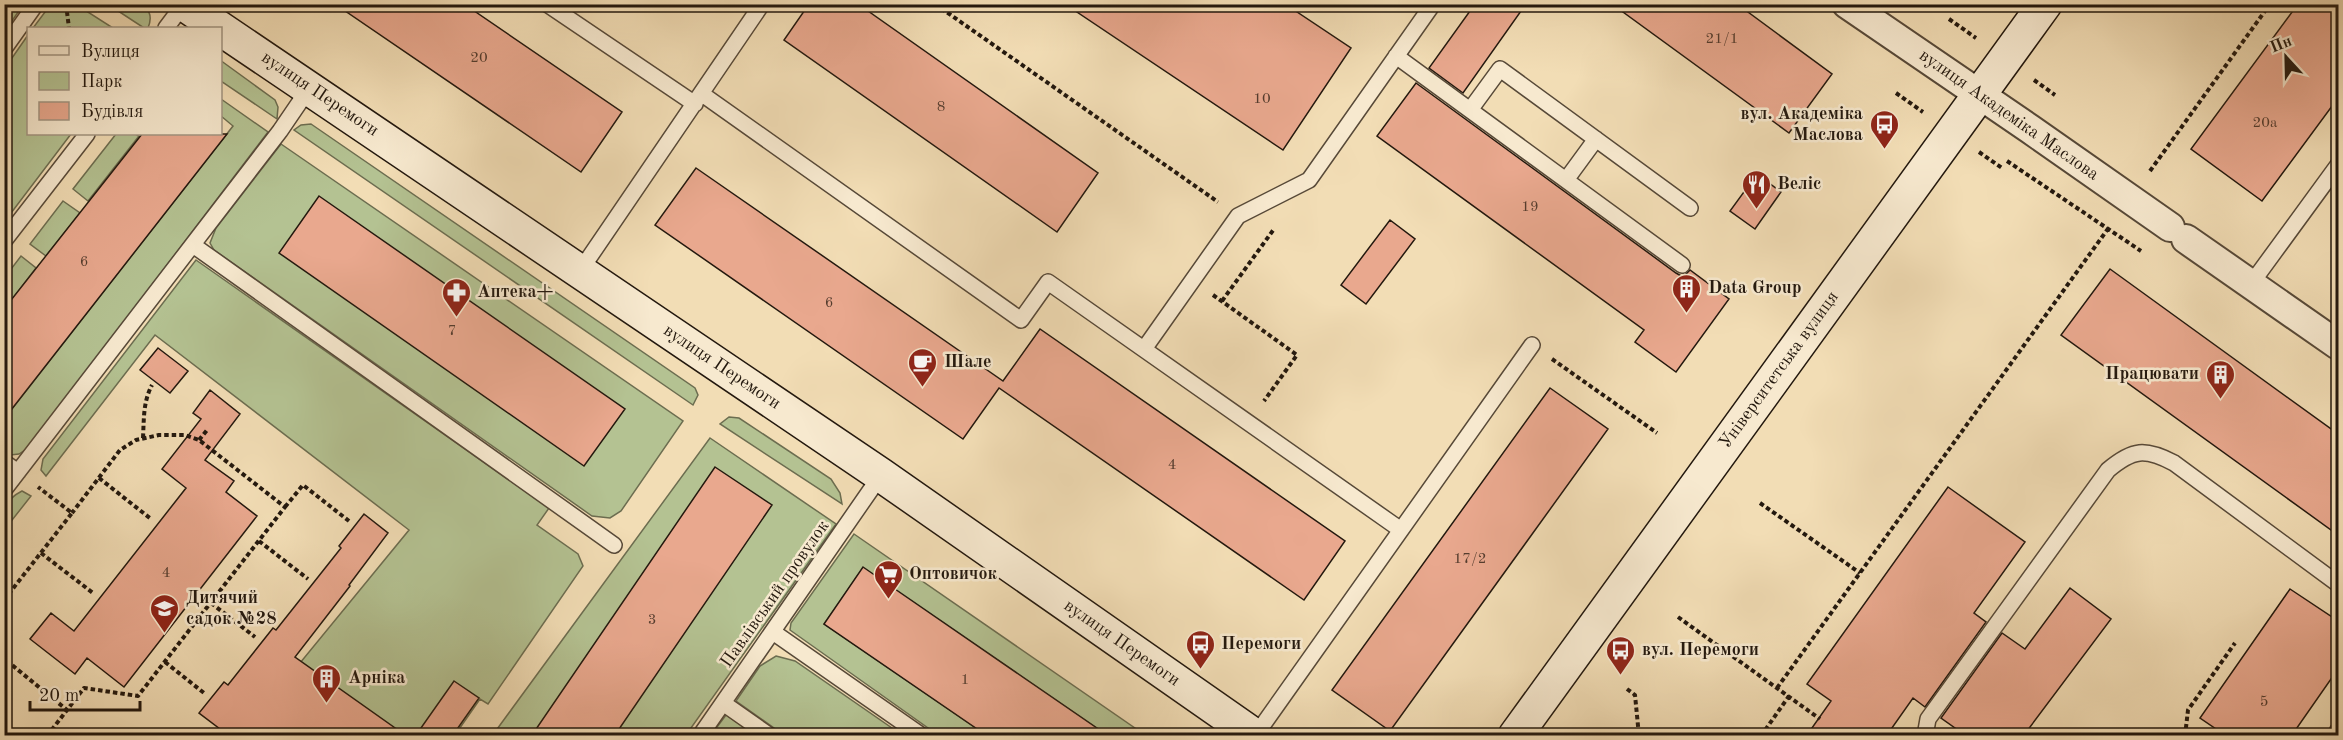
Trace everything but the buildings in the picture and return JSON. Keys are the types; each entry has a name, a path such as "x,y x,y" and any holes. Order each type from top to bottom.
{"main road":[{"name":"вулиця Перемоги","path":"184,4 219,27"},
{"name":"Університетська вулиця","path":"1515,735 2044,4"},
{"name":"вулиця Перемоги","path":"222,29 882,475 1255,735"}],"street":[{"name":"вулиця Академіка Маслова","path":"1848,4 2338,345"}],"lane":[{"path":"4,49 36,4"},
{"path":"167,27 184,4"},
{"path":"547,4 698,99 1021,320 1048,282 1401,530"},
{"path":"580,271 762,4"},
{"path":"1144,349 1238,216 1309,180 1433,4"},
{"path":"1396,56 1682,265"},
{"path":"1470,110 1500,69 1690,207"},
{"path":"4,490 280,131 310,87"},
{"path":"4,241 86,135"},
{"path":"1566,180 1596,139"},
{"path":"2251,284 2336,173"},
{"path":"193,245 614,545"},
{"path":"1255,735 1532,345"},
{"path":"1925,735 1928,719 2108,470 2123,457 2140,452 2157,454 2174,463 2338,584"},
{"path":"4,462 18,472"},
{"name":"Павлівський провулок","path":"700,735 882,475"},
{"path":"773,632 922,735"},
{"path":"723,703 770,735"},
{"path":"2335,735 2338,730"}],"path":[{"path":"66,4 69,27"},
{"path":"935,4 1238,216"},
{"path":"1777,688 2270,4"},
{"path":"1949,19 1982,43"},
{"path":"2028,76 2055,94"},
{"path":"1896,93 1931,118"},
{"path":"1974,148 2002,168"},
{"path":"2007,161 2149,256"},
{"path":"1222,301 1276,226"},
{"path":"1193,280 1297,354 1248,423"},
{"path":"1532,345 1657,433"},
{"path":"143,438 144,411 147,395 152,385"},
{"path":"199,440 207,430"},
{"path":"4,600 120,450 136,440 185,435 199,440 285,507"},
{"path":"18,472 72,513"},
{"path":"99,478 151,519"},
{"path":"47,735 84,688 138,696 303,485 349,521"},
{"path":"1760,502 1860,573"},
{"path":"259,541 308,579"},
{"path":"41,553 93,593"},
{"path":"211,603 255,637"},
{"path":"1678,617 1820,719"},
{"path":"2185,735 2188,710 2235,643"},
{"path":"4,653 12,665 67,710"},
{"path":"165,662 204,693"},
{"path":"1627,689 1635,695 1639,735"},
{"path":"1761,735 1788,696"},
{"path":"1837,732 1843,735"}],"green space":[{"path":"51,4 77,5 111,27 34,27"},
{"path":"132,4 145,8 149,12 150,19 148,27 142,27 109,5"},
{"path":"4,5 23,5 5,31"},
{"path":"27,36 27,135 70,135 5,221 5,68"},
{"path":"222,61 275,100 278,107 277,119 222,82"},
{"path":"222,100 268,132 28,448 19,454 10,455 5,451 4,419 233,126 222,117"},
{"path":"311,124 695,388 698,395 693,405 294,130 301,125"},
{"path":"115,135 139,136 88,201 73,189"},
{"path":"281,144 683,421 621,511 610,518 592,516 214,250 210,243 216,228"},
{"path":"63,201 80,213 46,256 30,244"},
{"path":"21,256 36,268 5,309 5,277"},
{"path":"196,260 549,508 537,525 578,554 583,566 488,704 480,699 455,735 241,735 409,530 155,335 46,476 41,470 43,459"},
{"path":"729,417 739,418 831,479 840,493 842,504 720,424"},
{"path":"710,438 836,524 686,735 492,736"},
{"path":"22,491 31,496 5,529 6,506 16,494"},
{"path":"854,534 1145,735 1107,735 863,568 824,624 986,735 938,735 790,630 791,623"},
{"path":"776,656 795,661 902,735 784,735 736,701 760,666"},
{"path":"726,715 755,735 711,735"}],"place":[{"name":"вул. Академіка Маслова","path":"1884,150"},
{"name":"Веліс","path":"1756,210"},
{"name":"Data Group","path":"1687,314"},
{"name":"Аптека+","path":"456,318"},
{"name":"Шале","path":"923,388"},
{"name":"Працювати","path":"2220,400"},
{"name":"Оптовичок","path":"888,600"},
{"name":"Дитячий садок №28","path":"165,634"},
{"name":"Перемоги","path":"1200,670"},
{"name":"вул. Перемоги","path":"1621,676"},
{"name":"Арніка","path":"327,704"}]}
